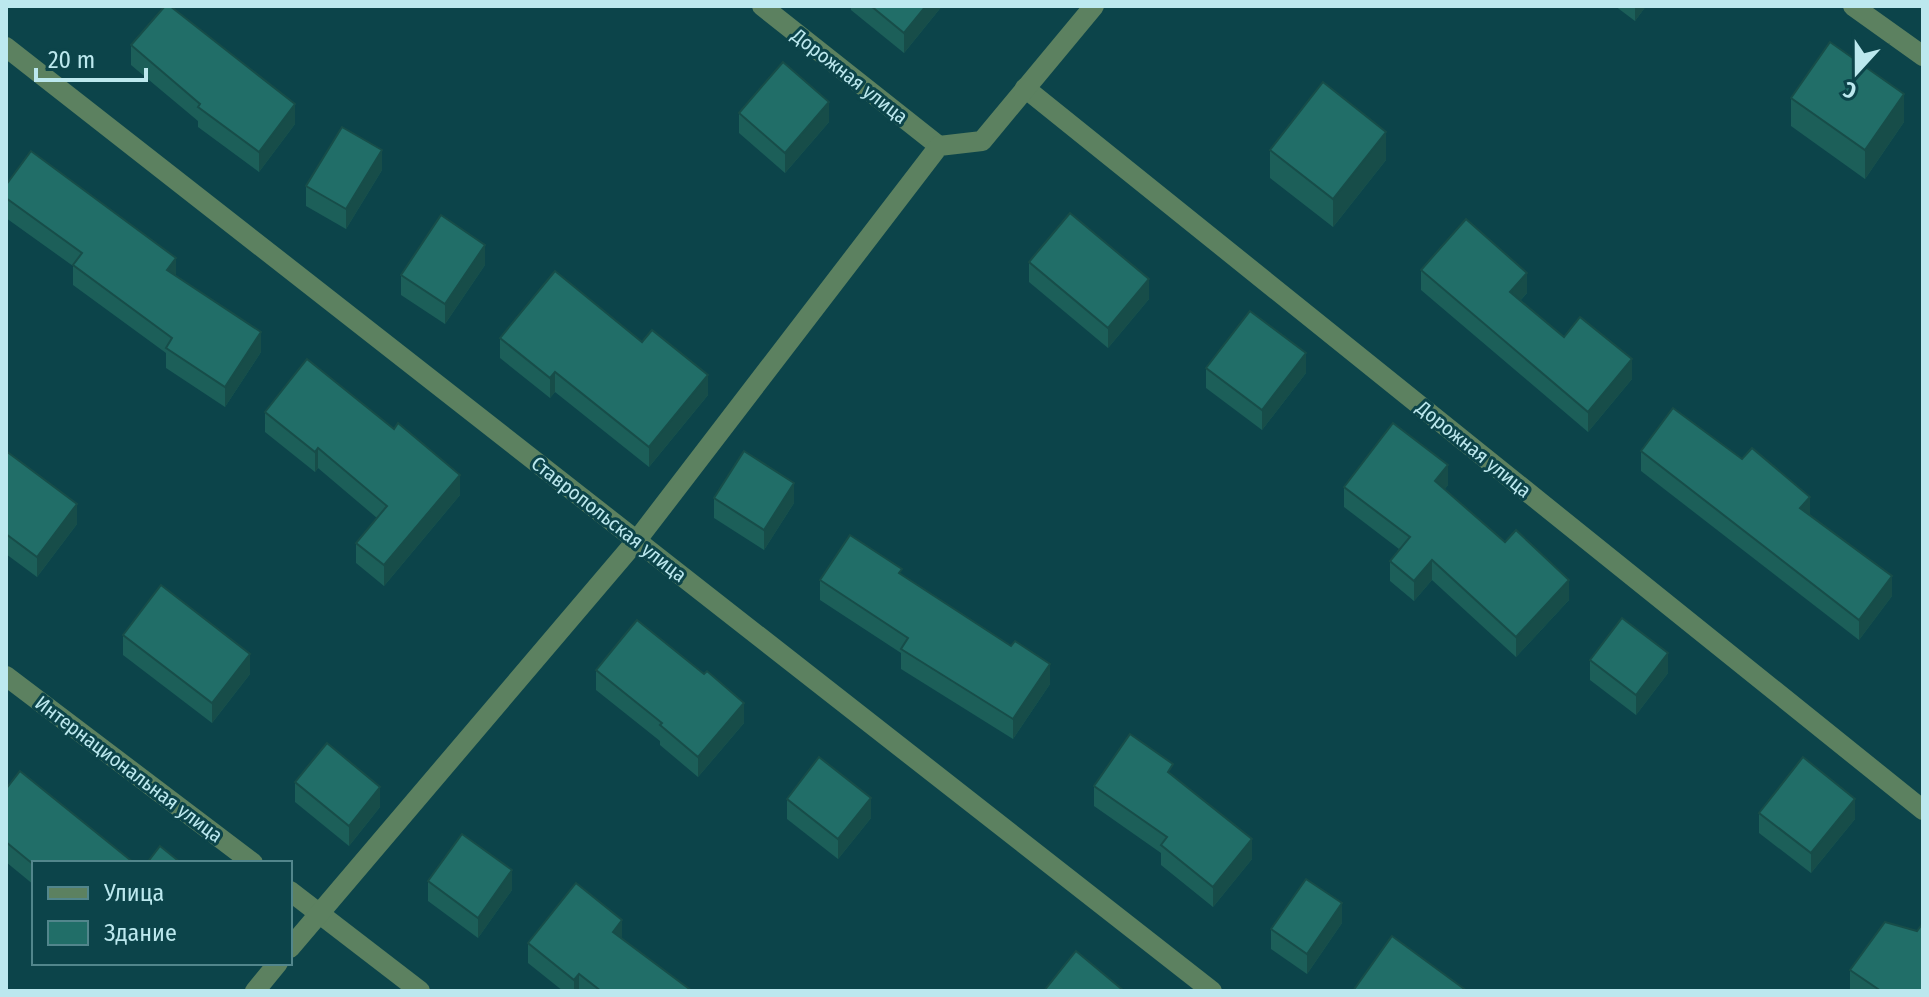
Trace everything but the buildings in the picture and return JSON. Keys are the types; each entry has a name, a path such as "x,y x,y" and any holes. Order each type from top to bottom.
{"street":[{"name":"Дорожная улица","path":"762,6 939,146"},
{"path":"292,946 637,540 939,146 982,141 1094,6"},
{"path":"1853,6 1923,56"},
{"name":"Ставропольская улица","path":"6,47 1212,991"},
{"name":"Дорожная улица","path":"1025,88 1923,810"},
{"name":"Интернациональная улица","path":"6,676 250,861"},
{"path":"292,893 420,991"},
{"path":"255,991 276,965"}]}
